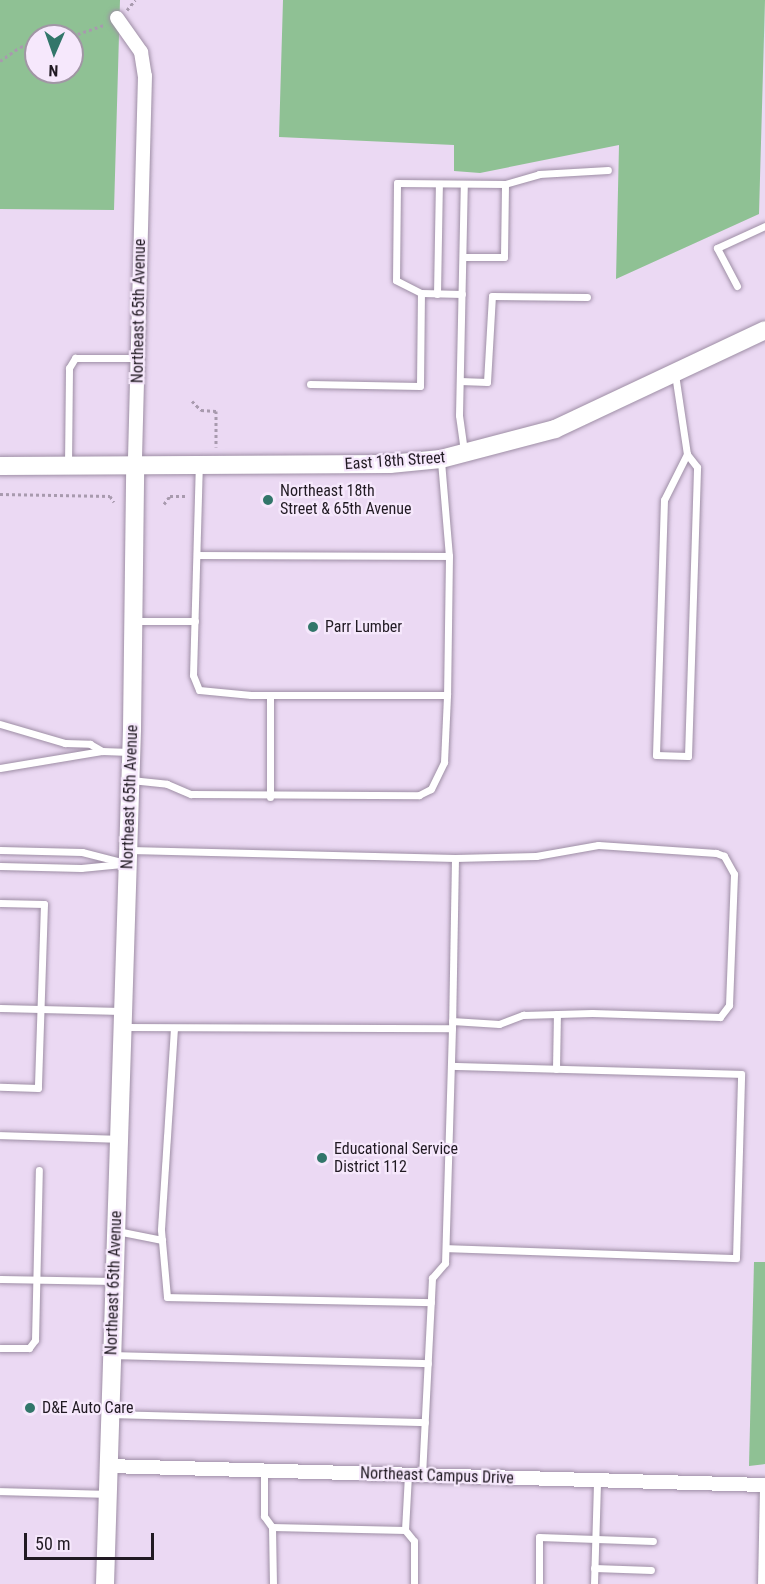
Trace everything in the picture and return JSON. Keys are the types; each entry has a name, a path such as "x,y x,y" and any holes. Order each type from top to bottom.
{"street":[{"name":"Northeast 65th Avenue","path":"105,1584 131,780 135,621 135,467 146,76 141,52 117,18"},
{"name":"East 18th Street","path":"0,466 390,464 441,459 555,429 765,330"},
{"name":"Northeast Campus Drive","path":"108,1466 764,1485"}],"lane":[{"path":"462,294 421,293 396,280 397,183 505,184 539,174 608,170"},
{"path":"437,294 439,184"},
{"path":"464,184 460,381 464,453"},
{"path":"463,257 504,257 505,184"},
{"path":"737,286 717,248 765,226"},
{"path":"310,384 420,386 421,293"},
{"path":"460,381 487,382 492,296 587,297"},
{"path":"68,467 69,368 75,358 138,358"},
{"path":"675,374 687,454 697,467 688,756 656,755 664,500 687,454"},
{"path":"131,780 166,784 191,794 270,797 419,795 430,789 444,762 447,695 449,556 441,459"},
{"path":"207,466 198,496 193,675 195,685 206,693 447,695"},
{"path":"197,555 449,556"},
{"path":"135,621 195,621"},
{"path":"270,695 270,797"},
{"path":"0,724 65,743 90,744 102,751"},
{"path":"0,768 102,751 131,752"},
{"path":"0,850 82,852 128,856 455,858 536,856 598,845 716,853 729,863 734,874 730,997 729,1005 720,1017 557,1014 523,1015 499,1024 174,1028 42,1009 0,1008"},
{"path":"0,866 81,868 128,856"},
{"path":"405,1530 425,1422 432,1278 445,1263 455,858"},
{"path":"0,903 44,904 38,1089 0,1087"},
{"path":"556,1069 557,1014"},
{"path":"174,1028 162,1240 167,1297 431,1302"},
{"path":"446,1248 736,1258 741,1074 451,1066"},
{"path":"0,1135 119,1139"},
{"path":"0,1347 33,1344 39,1170"},
{"path":"116,1231 162,1240"},
{"path":"0,1279 114,1281"},
{"path":"112,1355 428,1363"},
{"path":"110,1414 425,1422"},
{"path":"264,1471 264,1516 272,1527 273,1584"},
{"path":"594,1584 597,1480"},
{"path":"761,1584 764,1485"},
{"path":"0,1491 107,1494"},
{"path":"272,1527 405,1530 414,1540 414,1584"},
{"path":"539,1584 539,1537 653,1541"},
{"path":"594,1568 651,1570"}],"path":[{"path":"0,61 24,49"},
{"path":"192,401 201,410 216,411 207,466"},
{"path":"0,494 110,496 114,502"},
{"path":"164,504 170,496 198,496"}],"green space":[{"path":"0,0 120,0 114,210 0,209"},
{"path":"283,0 765,0 759,214 616,279 619,145 480,173 454,171 454,145 279,137"},
{"path":"754,1262 765,1262 765,1464 749,1466"}],"place":[{"name":"Northeast 18th Street & 65th Avenue","path":"268,500"},
{"name":"Parr Lumber","path":"313,627"},
{"name":"Educational Service District 112","path":"322,1158"},
{"name":"D&E Auto Care","path":"30,1408"}]}
